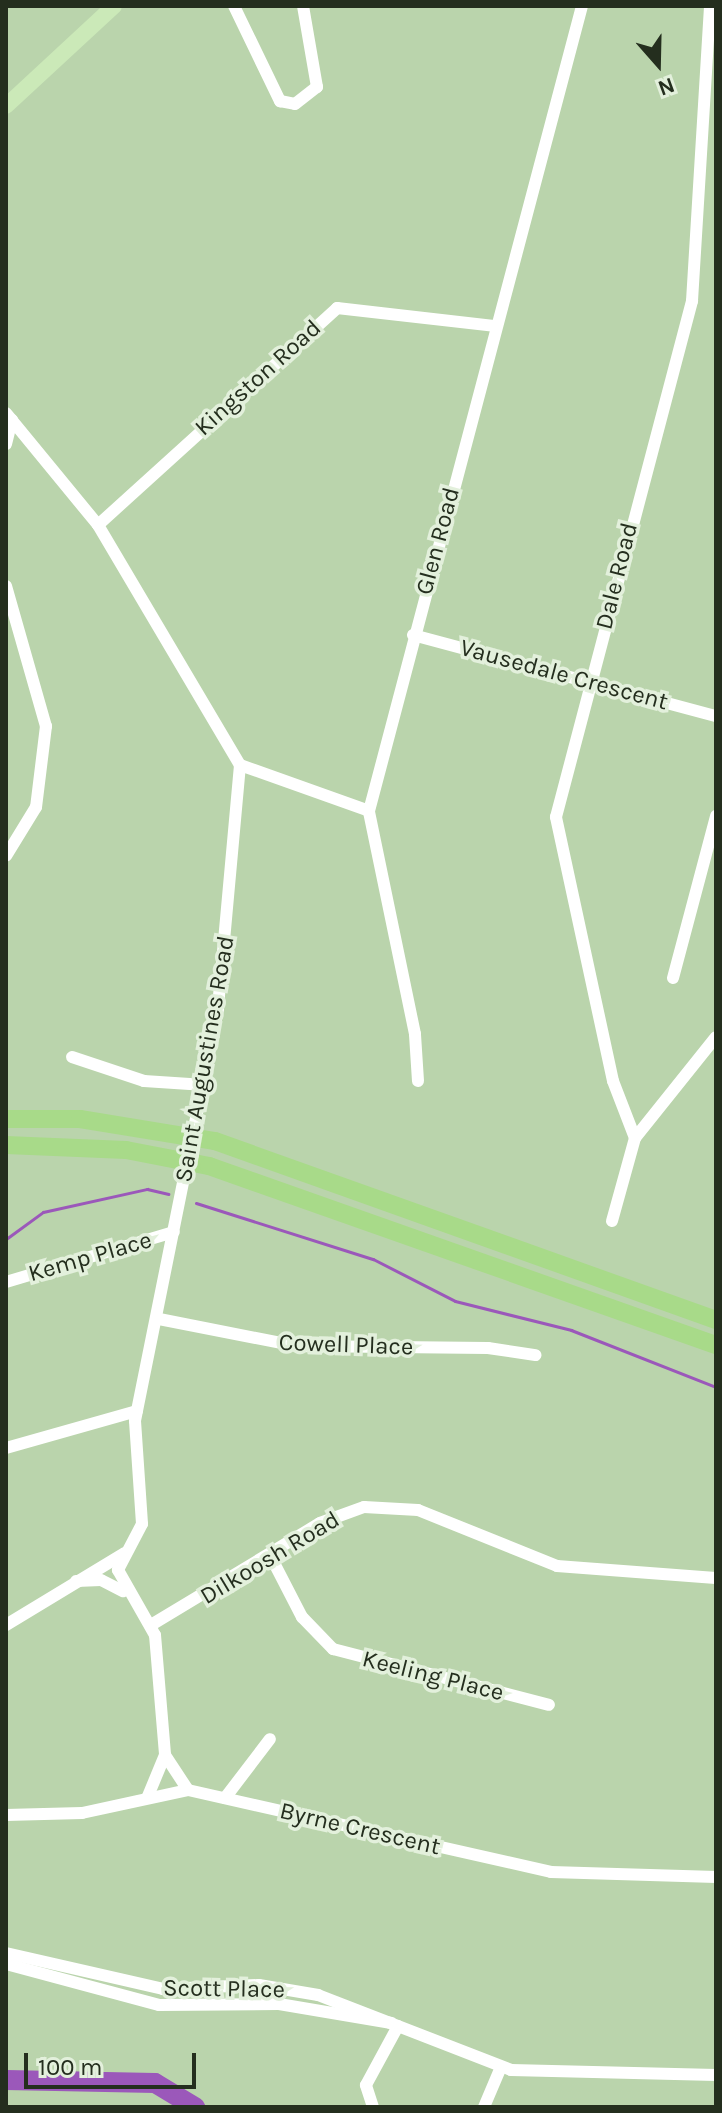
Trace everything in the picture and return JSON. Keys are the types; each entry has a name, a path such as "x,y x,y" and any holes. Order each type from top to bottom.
{"highway":[{"path":"6,1119 80,1119 178,1132 215,1141 716,1320"},
{"path":"6,1145 170,1157 209,1166 716,1345"}],"main road":[{"path":"6,106 114,6"}],"street":[{"path":"234,6 280,101 295,104 317,87 303,6"},
{"name":"Glen Road","path":"418,1081 415,1034 369,811 413,635 582,6"},
{"name":"Dale Road","path":"635,1138 613,1081 556,833 589,682 692,301 710,6"},
{"path":"701,154 716,154"},
{"name":"Kingston Road","path":"98,525 337,308 496,326"},
{"path":"9,417 98,525 240,765 369,811"},
{"path":"6,444 9,417"},
{"path":"6,586 46,726 36,807 6,856"},
{"name":"Vausedale Crescent","path":"413,635 716,716"},
{"name":"Saint Augustines Road","path":"126,1592 118,1570 142,1524 137,1411 159,1319 205,1085 234,876 240,765"},
{"path":"673,978 716,816"},
{"path":"612,1221 635,1138 716,1037"},
{"path":"72,1057 144,1081 205,1085"},
{"name":"Kemp Place","path":"6,1282 174,1232"},
{"name":"Cowell Place","path":"159,1319 297,1346 488,1348 535,1355"},
{"path":"6,1448 137,1411"},
{"name":"Dilkoosh Road","path":"151,1625 344,1512 390,1506 444,1519 557,1566 716,1578"},
{"path":"6,1625 74,1581 125,1553"},
{"name":"Keeling Place","path":"271,1557 302,1617 333,1649 549,1705"},
{"path":"74,1581 101,1580 126,1592 151,1625 165,1755 188,1790"},
{"path":"225,1798 270,1739"},
{"path":"148,1796 165,1755"},
{"name":"Byrne Crescent","path":"6,1815 90,1812 148,1796 188,1790 551,1872 716,1877"},
{"name":"Scott Place","path":"9,1959 159,2005 279,2004 394,2024 501,2067 716,2075"},
{"path":"373,2107 366,2085 394,2024"},
{"path":"484,2107 501,2067"}],"waterway":[{"path":"6,1239 43,1212 147,1189 168,1194"},
{"path":"196,1203 373,1259 455,1301 571,1330 716,1387"},
{"path":"6,2080 155,2083 195,2107"}]}
